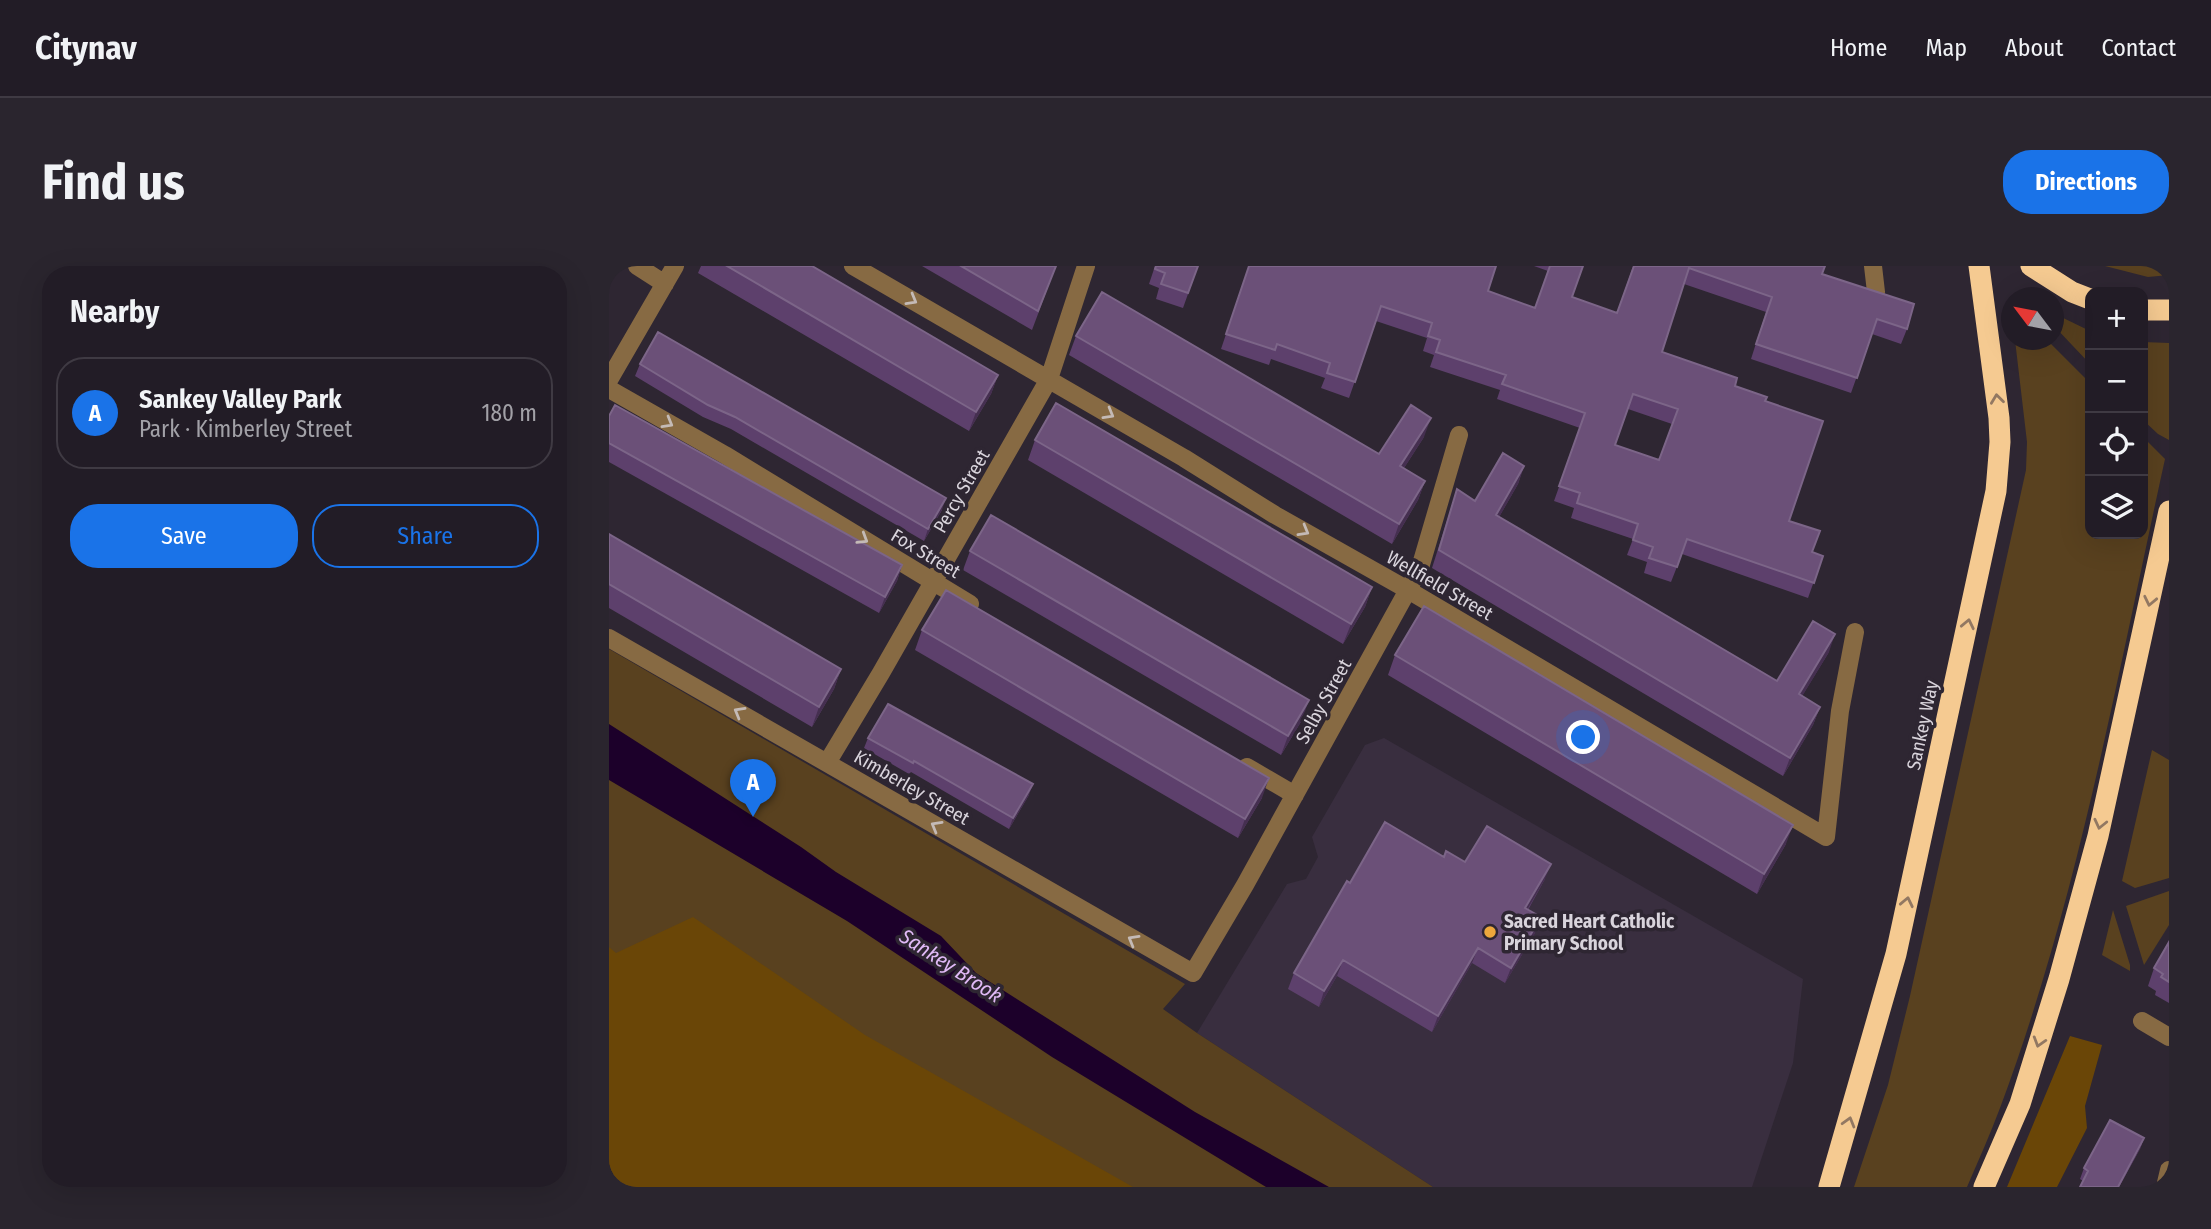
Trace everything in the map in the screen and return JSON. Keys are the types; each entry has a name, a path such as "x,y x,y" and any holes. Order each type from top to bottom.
{"highway":[{"name":"Sankey Way","path":"1829,1187 1896,954 1996,491 1999,418 1979,266"},
{"path":"2031,266 2085,297"},
{"path":"2148,310 2169,310"},
{"path":"1984,1187 2020,1104 2059,979 2098,836 2169,511"}],"street":[{"path":"637,266 665,284"},
{"path":"609,380 675,266"},
{"name":"Wellfield Street","path":"853,266 1826,837 1840,711 1855,632"},
{"name":"Percy Street","path":"827,763 1049,379 1086,266"},
{"path":"1873,266 1877,292"},
{"name":"Fox Street","path":"609,389 725,455 980,610"},
{"name":"Selby Street","path":"1193,973 1245,886 1420,568 1458,435"},
{"name":"Kimberley Street","path":"609,638 1193,973"},
{"path":"1237,761 1295,795"},
{"path":"2142,1021 2169,1037"},
{"path":"2165,1187 2169,1170"}],"shaded area":[{"path":"2105,266 2169,266 2169,275 2148,277"},
{"path":"2064,318 2085,329 2085,359 2064,337"},
{"path":"2148,342 2169,343 2169,440 2148,425"},
{"path":"2016,350 2057,350 2085,378 2085,539 2148,539 2094,787 2052,949 2028,1029 2000,1108 1967,1187 1854,1187 1888,1085 1910,996 2026,470 2027,442"},
{"path":"2148,442 2165,459 2148,538"},
{"path":"609,649 1185,984 1163,1009 1433,1187 609,1187"},
{"name":"Sacred Heart Catholic Primary School","path":"1384,738 1803,979 1793,1063 1752,1187 1433,1187 1197,1033 1287,884 1306,879 1318,857 1312,837 1365,745"},
{"path":"2152,750 2169,760 2169,878 2135,888 2122,881"},
{"path":"2169,891 2169,925 2144,965 2126,906"},
{"path":"2113,910 2130,965 2130,971 2102,955"},
{"path":"693,917 865,1035 1133,1187 609,1187 609,947 616,953"},
{"path":"2070,1036 2102,1045 2085,1106 2087,1128 2057,1187 2007,1187"}],"water":[{"name":"Sankey Brook","path":"609,724 836,872 941,936 976,973 1195,1112 1329,1187 1266,1187 1052,1057 847,921 609,780"}],"building":[{"path":"727,266 812,266 998,375 976,412"},
{"path":"961,266 1056,266 1038,311"},
{"path":"1156,266 1198,266 1188,293 1161,284 1165,273 1155,269"},
{"path":"1249,266 1496,266 1488,291 1535,308 1550,266 1583,266 1572,297 1617,313 1634,266 1825,266 1822,274 1914,304 1907,329 1877,319 1857,378 1756,344 1772,297 1689,268 1662,352 1737,378 1735,386 1767,397 1765,401 1823,421 1789,521 1820,531 1812,552 1823,556 1814,583 1687,539 1677,567 1649,558 1653,547 1633,540 1638,524 1577,503 1580,493 1559,486 1585,413 1502,384 1506,375 1436,352 1440,340 1428,336 1432,323 1381,306 1355,382 1327,373 1330,363 1277,344 1275,350 1226,334","holes":["1633,394 1678,409 1659,460 1615,445"]},
{"path":"1102,292 1379,454 1411,405 1431,418 1400,466 1425,481 1399,524 1076,336"},
{"path":"658,332 946,498 928,529 640,364"},
{"path":"1056,403 1372,587 1351,624 1035,440"},
{"path":"615,405 902,565 885,597 609,443 609,416"},
{"path":"1503,453 1524,466 1496,515 1777,681 1813,621 1835,634 1799,694 1820,707 1790,758 1439,550 1457,489 1475,501"},
{"path":"991,515 1309,700 1288,736 970,551"},
{"path":"609,534 841,669 819,707 609,584"},
{"path":"946,590 1269,778 1245,819 922,630"},
{"path":"1424,606 1793,825 1764,874 1395,655"},
{"path":"888,704 1033,784 1013,818 868,738"},
{"path":"1385,822 1444,857 1446,851 1465,862 1487,826 1551,864 1525,908 1541,917 1511,968 1478,948 1438,1016 1343,960 1324,991 1294,973"},
{"path":"2169,942 2169,982 2154,968"},
{"path":"2110,1120 2144,1138 2118,1187 2080,1187 2088,1171 2084,1168"}],"place":[{"name":"Sankey Valley Park","path":"753,817"},
{"name":"Sacred Heart Catholic Primary School","path":"1490,932"}]}
